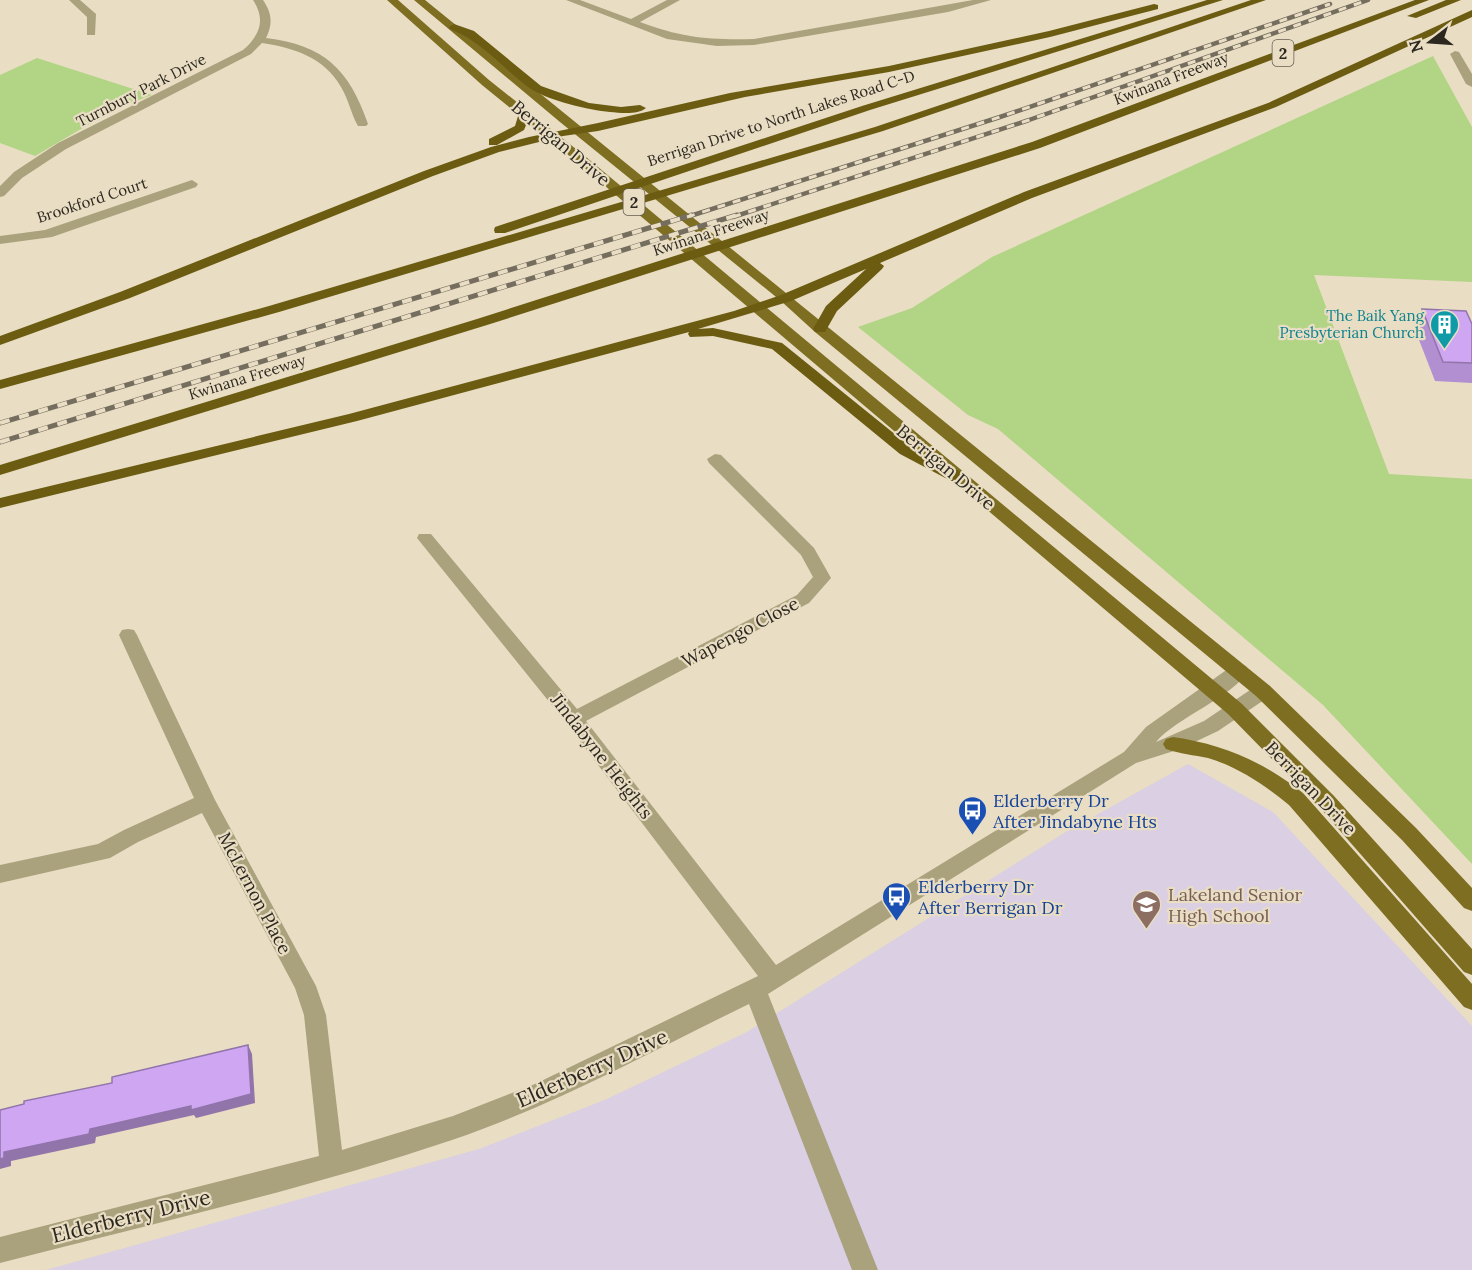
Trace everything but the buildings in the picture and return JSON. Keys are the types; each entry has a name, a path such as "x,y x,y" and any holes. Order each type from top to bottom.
{"highway":[{"path":"0,341 148,288 472,156 576,129 741,95 889,69 1050,34 1182,0"},
{"name":"Berrigan Drive to North Lakes Road C-D","path":"360,283 471,239 725,153 933,86 1218,0"},
{"name":"2","path":"0,385 360,283 879,129 1261,0"},
{"name":"Kwinana Freeway","path":"0,471 916,184 1143,106 1424,0"},
{"path":"1143,106 1173,101 1456,0"},
{"path":"0,503 352,418 756,308 786,298 1061,182 1272,105 1472,13"},
{"path":"454,27 470,33 537,88 586,106 621,110 741,95"},
{"path":"472,156 486,145 520,128 525,114"},
{"path":"820,329 831,309 892,254"},
{"path":"654,337 713,332 777,345 906,451 957,477"}],"main road":[{"name":"Berrigan Drive","path":"392,0 455,57 1235,709 1327,802 1472,965"},
{"name":"Berrigan Drive","path":"420,0 1239,671 1409,834 1472,902"},
{"path":"1173,744 1220,753 1254,768 1282,787 1296,799 1472,1000"}],"street":[{"path":"74,0 92,16 91,33"},
{"path":"258,0 263,8 267,24 260,40 287,42 319,56 336,70 357,108 362,124"},
{"path":"571,0 671,37 726,43 754,42 948,9 986,0"},
{"path":"630,23 675,0"},
{"path":"937,0 948,9"},
{"name":"Turnbury Park Drive","path":"0,193 18,175 62,146 240,57 260,40"},
{"path":"1455,54 1472,84"},
{"name":"Brookford Court","path":"0,240 48,234 192,184"},
{"name":"Wapengo Close","path":"574,719 803,599 822,579 807,552 715,459"},
{"name":"Jindabyne Heights","path":"424,538 574,719 764,985 865,1270"},
{"name":"McLernon Place","path":"128,635 206,802 304,986 315,1015 332,1165"},
{"name":"Elderberry Drive","path":"1130,758 1153,732 1239,671"},
{"name":"Elderberry Drive","path":"0,1250 332,1165 453,1128 543,1092 764,985 1130,758 1173,744 1211,726 1263,692"},
{"path":"0,874 103,852 131,836 206,802"}],"shaded area":[{"name":"Lakeland Senior High School","path":"1188,764 1273,812 1472,1026 1472,1270 46,1270 479,1149 607,1099 747,1032 1064,833"}],"green space":[{"path":"1433,56 1472,127 1472,282 1314,275 1389,474 1472,479 1472,864 1323,705 998,429 968,415 858,327 912,308 992,257"},
{"path":"37,58 152,95 115,109 35,156 0,143 0,75"}],"railway":[{"path":"733,217 1029,120 1368,0"},
{"path":"687,217 1000,117 1330,4"},
{"path":"0,423 692,215"},
{"path":"0,442 737,215"}],"place":[{"name":"The Baik Yang Presbyterian Church","path":"1445,350"},
{"name":"Elderberry Dr After Jindabyne Hts","path":"972,836"},
{"name":"Elderberry Dr After Berrigan Dr","path":"897,922"},
{"name":"Lakeland Senior High School","path":"1147,930"}]}
